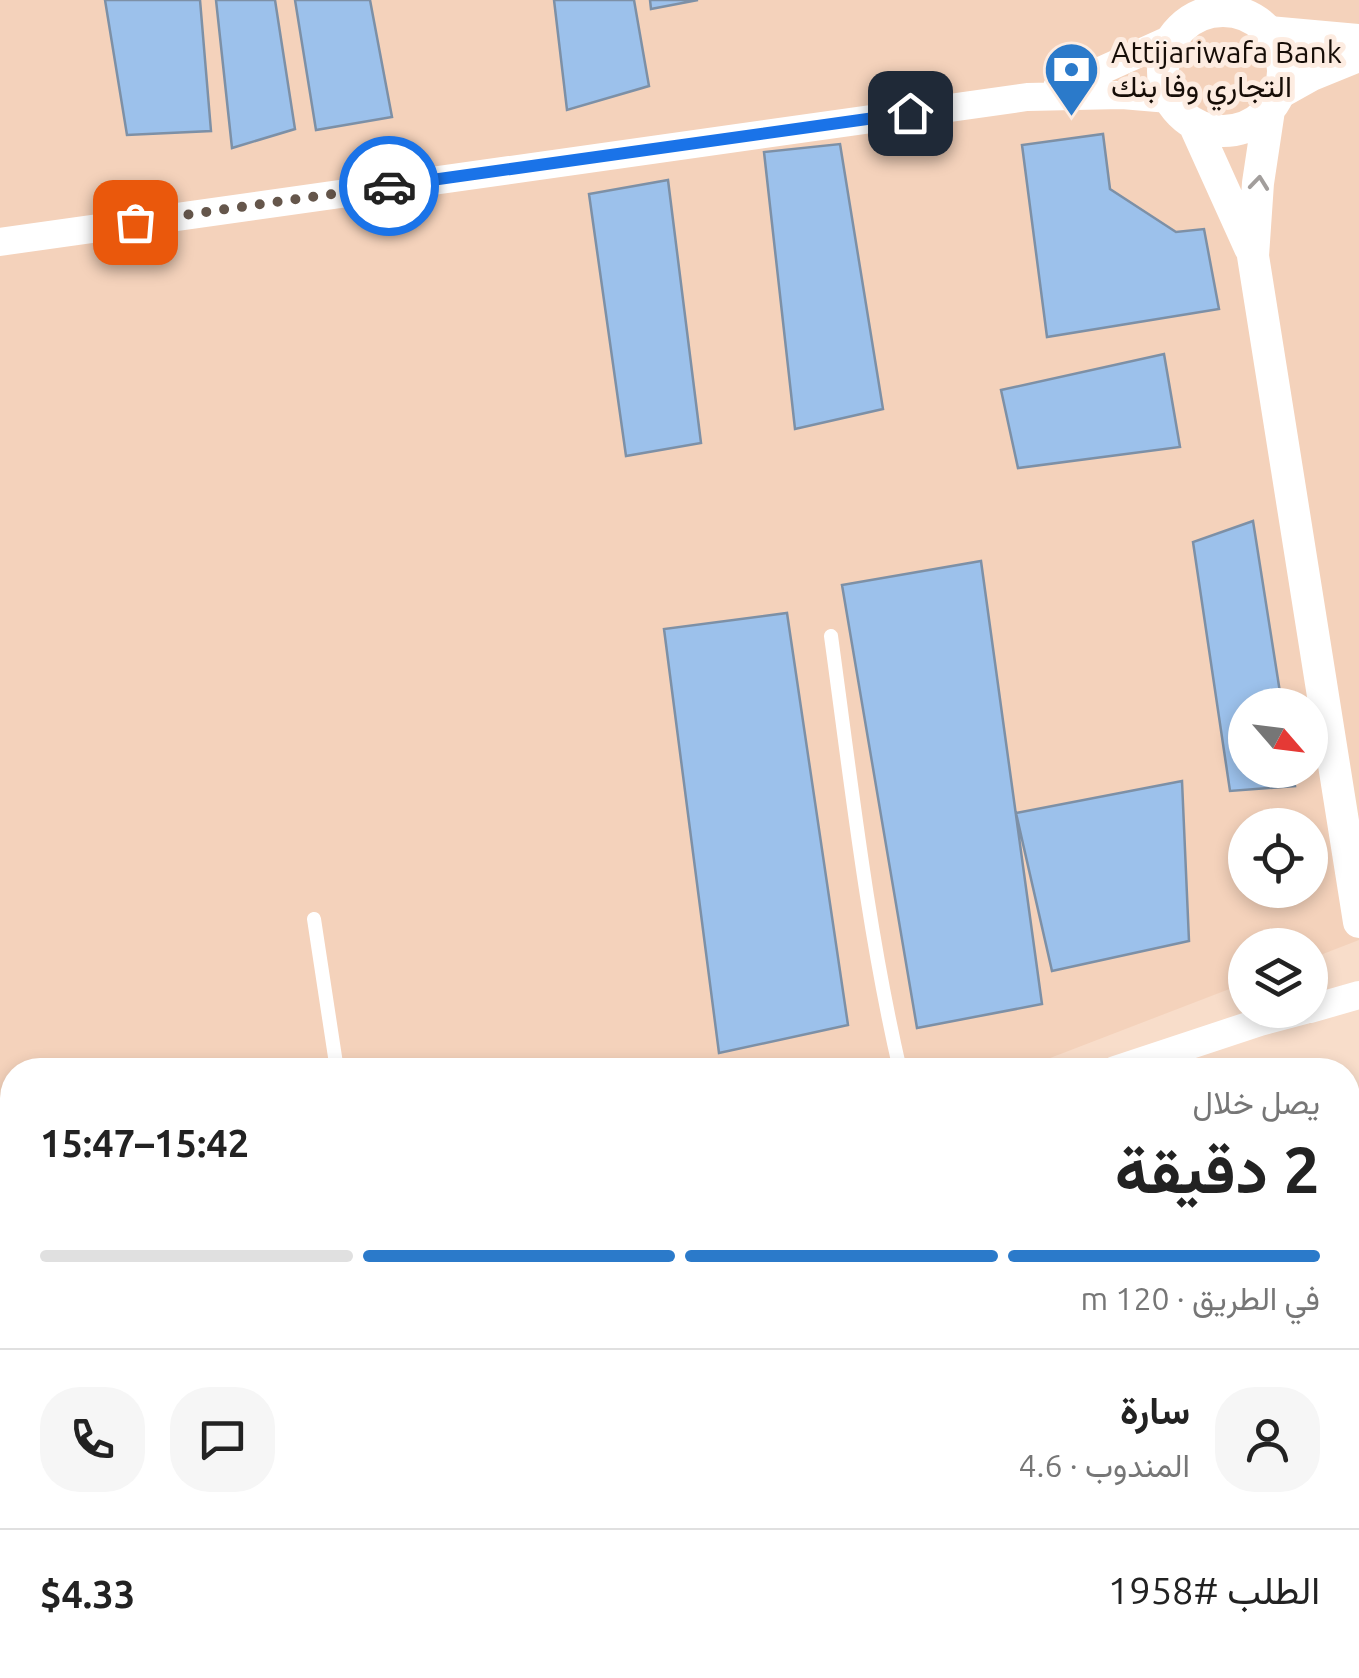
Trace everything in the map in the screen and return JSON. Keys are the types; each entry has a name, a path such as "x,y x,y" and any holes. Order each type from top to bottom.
{"street":[{"path":"1027,97 1100,71 1181,21 1220,10 1359,38"},
{"path":"1257,16 1278,45 1284,79 1274,103 1258,183 1254,256 1359,922"},
{"path":"1181,21 1165,54 1164,84 1180,113 1210,130 1242,128 1257,121 1274,103 1312,77 1359,58"},
{"path":"0,242 1027,97 1122,94 1170,99"},
{"path":"1194,124 1254,256"},
{"path":"1328,1004 1359,996"},
{"path":"1150,1058 1242,1028"}],"lane":[{"path":"831,636 868,908 897,1058"},
{"path":"314,920 335,1058"}],"shaded area":[{"path":"0,0 1359,0 1359,940 1328,952 1328,928 1228,928 1228,990 1050,1058 0,1058"}],"building":[{"path":"105,0 200,0 211,131 127,135"},
{"path":"216,0 275,0 295,129 232,148"},
{"path":"295,0 370,0 392,117 316,130"},
{"path":"554,0 634,0 649,86 567,110"},
{"path":"650,0 698,0 651,9"},
{"path":"1103,134 1110,189 1176,232 1204,229 1219,309 1047,337 1022,145"},
{"path":"840,144 883,409 795,429 764,152"},
{"path":"668,180 701,443 626,456 589,194"},
{"path":"1164,354 1180,447 1018,468 1001,390"},
{"path":"1253,521 1279,688 1228,688 1228,778 1193,542"},
{"path":"981,561 1042,1004 917,1028 842,585"},
{"path":"787,613 848,1025 719,1053 664,629"},
{"path":"1182,781 1189,941 1052,971 1016,813"}],"way so far":[{"path":"135,222 389,186"}],"place":[{"name":"Attijariwafa Bank التجاري وفا بنك","path":"1072,118"}],"route":[{"path":"389,186 910,113"}]}
